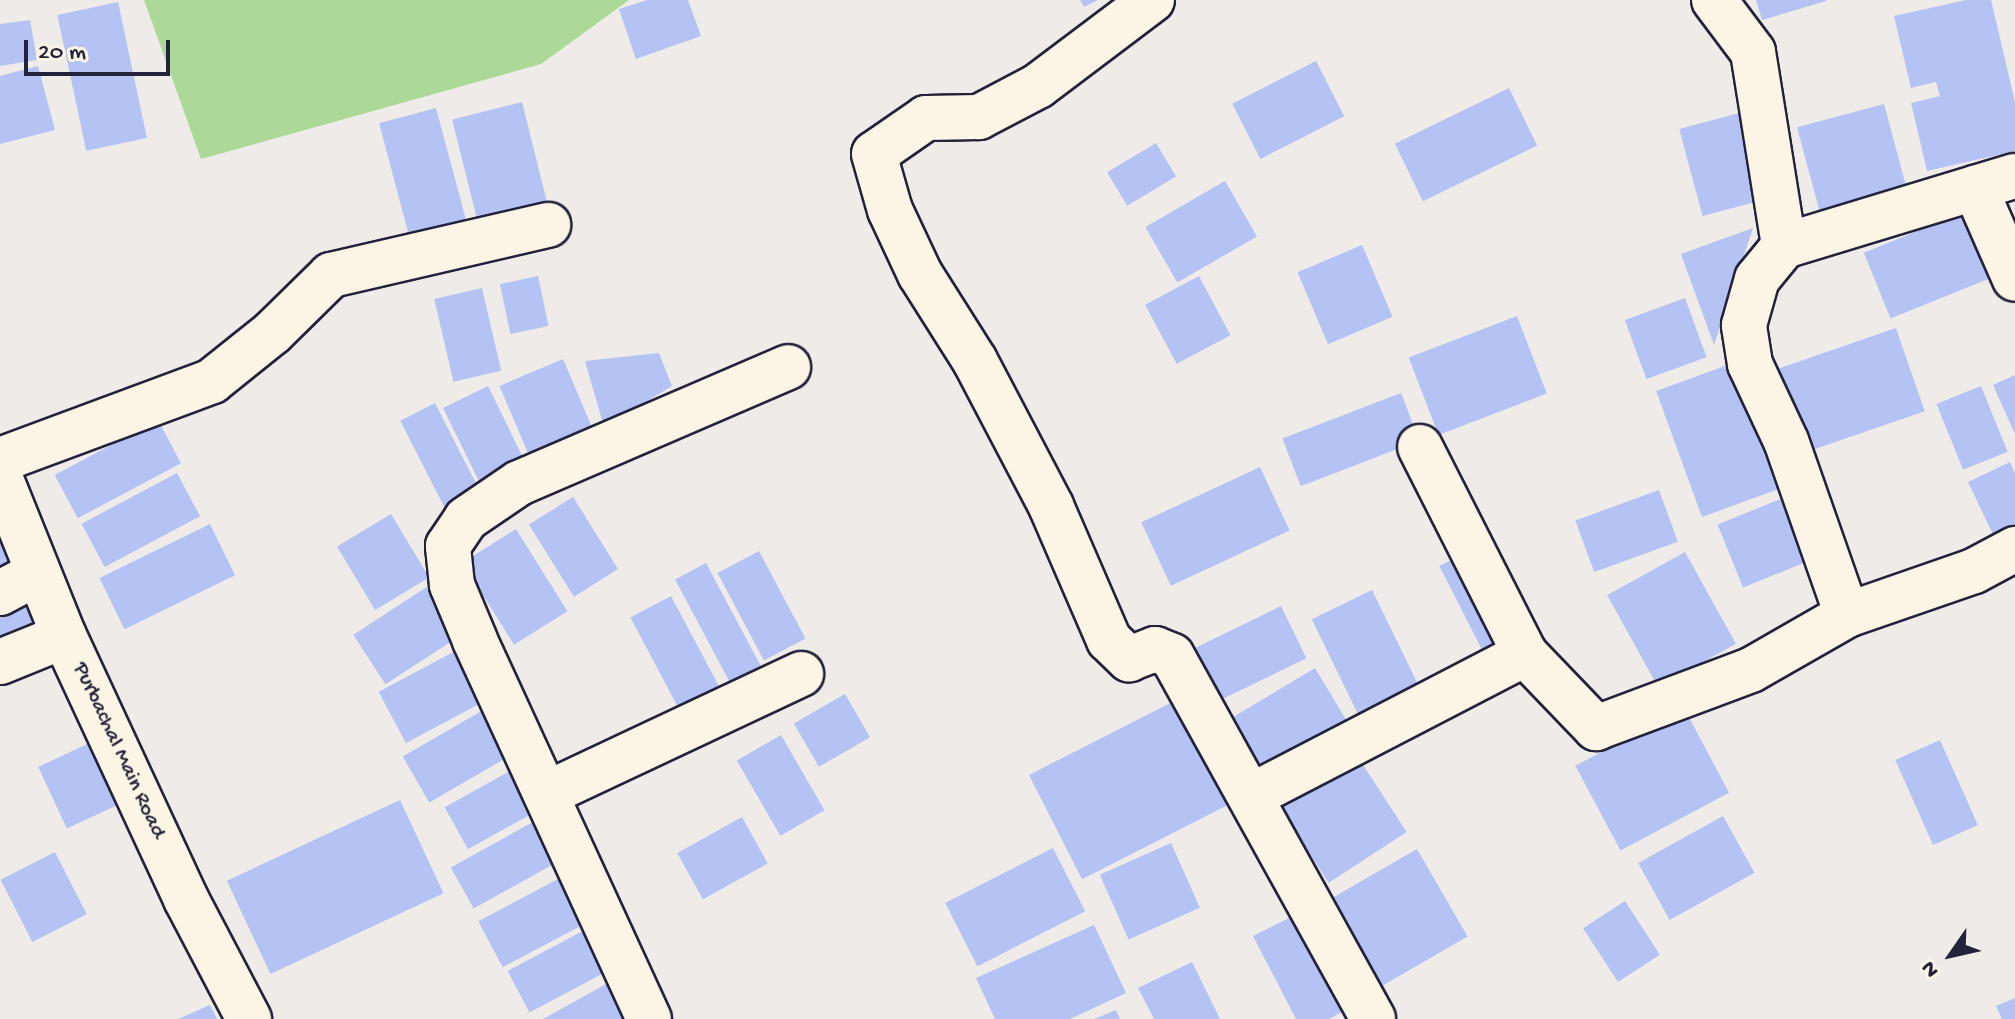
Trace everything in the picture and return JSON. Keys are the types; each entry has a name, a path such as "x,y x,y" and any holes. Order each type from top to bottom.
{"street":[{"path":"1152,0 1038,86 979,117 926,118 874,154 890,210 920,274 975,361 1051,506 1109,640 1129,659 1155,649 1172,656 1373,1019"},
{"path":"1714,0 1753,52 1784,246"},
{"path":"1847,615 1786,441 1750,364 1744,325 1757,279 1784,246 1995,182 2015,279"},
{"path":"0,460 212,381 272,333 331,275 548,225"},
{"path":"649,1019 452,585 448,546 466,519 519,483 788,367"},
{"path":"1420,447 1525,654 1596,728 1751,670 1847,615 1974,571 2015,549"},
{"name":"Purbachal Main Road","path":"0,477 18,583 64,636 186,899 249,1019"},
{"path":"0,662 64,636"},
{"path":"1251,796 1525,654"},
{"path":"546,794 801,674"}],"green space":[{"path":"144,0 629,0 541,64 201,159"}],"building":[{"path":"647,0 688,0 701,36 636,59 619,9"},
{"path":"1080,0 1098,0 1084,7"},
{"path":"1756,0 1826,0 1826,1 1762,20"},
{"path":"1966,0 1991,0 2015,102 2015,151 1927,171 1911,103 1940,96 1936,82 1911,88 1894,16"},
{"path":"118,2 147,138 86,151 57,15"},
{"path":"30,20 37,60 0,66 0,24"},
{"path":"1316,61 1344,116 1260,159 1232,104"},
{"path":"38,66 55,130 0,144 0,76"},
{"path":"1509,88 1537,146 1423,201 1395,144"},
{"path":"522,102 547,203 477,220 452,119"},
{"path":"1884,104 1910,201 1823,224 1797,127"},
{"path":"436,108 467,224 410,239 379,123"},
{"path":"1743,112 1766,199 1703,216 1679,129"},
{"path":"1156,143 1176,176 1127,206 1107,172"},
{"path":"1225,181 1257,236 1177,282 1145,227"},
{"path":"1977,207 2004,273 1890,319 1864,253"},
{"path":"1753,228 1714,345 1681,254"},
{"path":"1362,245 1392,317 1328,344 1298,272"},
{"path":"538,276 549,326 510,334 500,284"},
{"path":"1199,276 1230,335 1177,364 1145,305"},
{"path":"482,288 501,371 453,382 434,299"},
{"path":"1685,298 1707,357 1646,379 1625,320"},
{"path":"1517,316 1547,393 1438,435 1409,358"},
{"path":"1896,328 1925,411 1806,452 1777,369"},
{"path":"659,353 672,386 604,427 585,361"},
{"path":"563,359 595,434 532,461 499,386"},
{"path":"1736,362 1782,488 1702,517 1656,391"},
{"path":"2015,375 2015,434 1993,385"},
{"path":"488,386 527,467 483,489 443,408"},
{"path":"1981,386 2008,452 1963,470 1936,404"},
{"path":"1401,393 1419,441 1301,486 1282,439"},
{"path":"435,403 481,493 446,511 400,421"},
{"path":"158,420 181,463 78,518 55,475"},
{"path":"2010,462 2015,473 2015,537 1998,545 1968,482"},
{"path":"1260,467 1290,530 1171,586 1141,522"},
{"path":"177,473 200,516 105,567 82,524"},
{"path":"1659,490 1678,542 1594,572 1575,520"},
{"path":"1788,496 1813,559 1743,588 1718,524"},
{"path":"573,497 618,569 574,597 529,525"},
{"path":"391,514 429,577 375,610 337,546"},
{"path":"210,524 235,575 124,629 99,578"},
{"path":"516,529 567,611 514,645 463,562"},
{"path":"0,532 18,579 0,586"},
{"path":"759,551 805,638 764,660 718,573"},
{"path":"1467,552 1518,653 1491,667 1439,566"},
{"path":"1685,552 1736,644 1658,687 1607,595"},
{"path":"706,563 761,667 730,684 675,579"},
{"path":"433,583 465,632 385,684 353,635"},
{"path":"28,585 50,628 0,653 0,599"},
{"path":"1372,590 1422,692 1362,722 1312,619"},
{"path":"671,596 721,690 680,711 630,618"},
{"path":"1281,606 1306,658 1215,703 1189,651"},
{"path":"459,649 486,700 406,743 379,692"},
{"path":"1315,668 1352,730 1264,783 1227,721"},
{"path":"845,694 870,737 819,767 794,724"},
{"path":"1184,696 1237,800 1082,879 1029,775"},
{"path":"1684,708 1729,793 1620,851 1575,766"},
{"path":"485,709 511,755 429,802 403,756"},
{"path":"781,735 824,810 780,836 737,760"},
{"path":"98,739 127,801 67,829 38,767"},
{"path":"1940,740 1978,825 1933,845 1895,760"},
{"path":"1356,754 1407,832 1329,883 1278,805"},
{"path":"519,766 542,808 468,849 445,807"},
{"path":"400,800 444,893 270,974 227,881"},
{"path":"1723,816 1755,873 1670,920 1638,863"},
{"path":"742,817 768,863 703,899 677,853"},
{"path":"540,818 563,859 474,909 451,867"},
{"path":"1171,843 1200,908 1129,940 1100,875"},
{"path":"1053,848 1085,911 977,966 945,903"},
{"path":"1417,849 1468,936 1383,985 1332,898"},
{"path":"55,852 87,914 32,942 1,880"},
{"path":"571,872 595,918 503,967 478,921"},
{"path":"1625,901 1660,955 1618,982 1583,928"},
{"path":"1299,913 1348,1009 1329,1019 1296,1019 1253,936"},
{"path":"594,925 616,966 530,1013 507,971"},
{"path":"1094,925 1126,993 1070,1019 995,1019 976,978"},
{"path":"1192,962 1220,1019 1154,1019 1138,988"},
{"path":"617,978 640,1019 543,1019"},
{"path":"2015,998 2015,1019 2002,1019 1996,1006"},
{"path":"210,1005 217,1019 178,1019"},
{"path":"1116,1010 1120,1019 1094,1019"}]}
